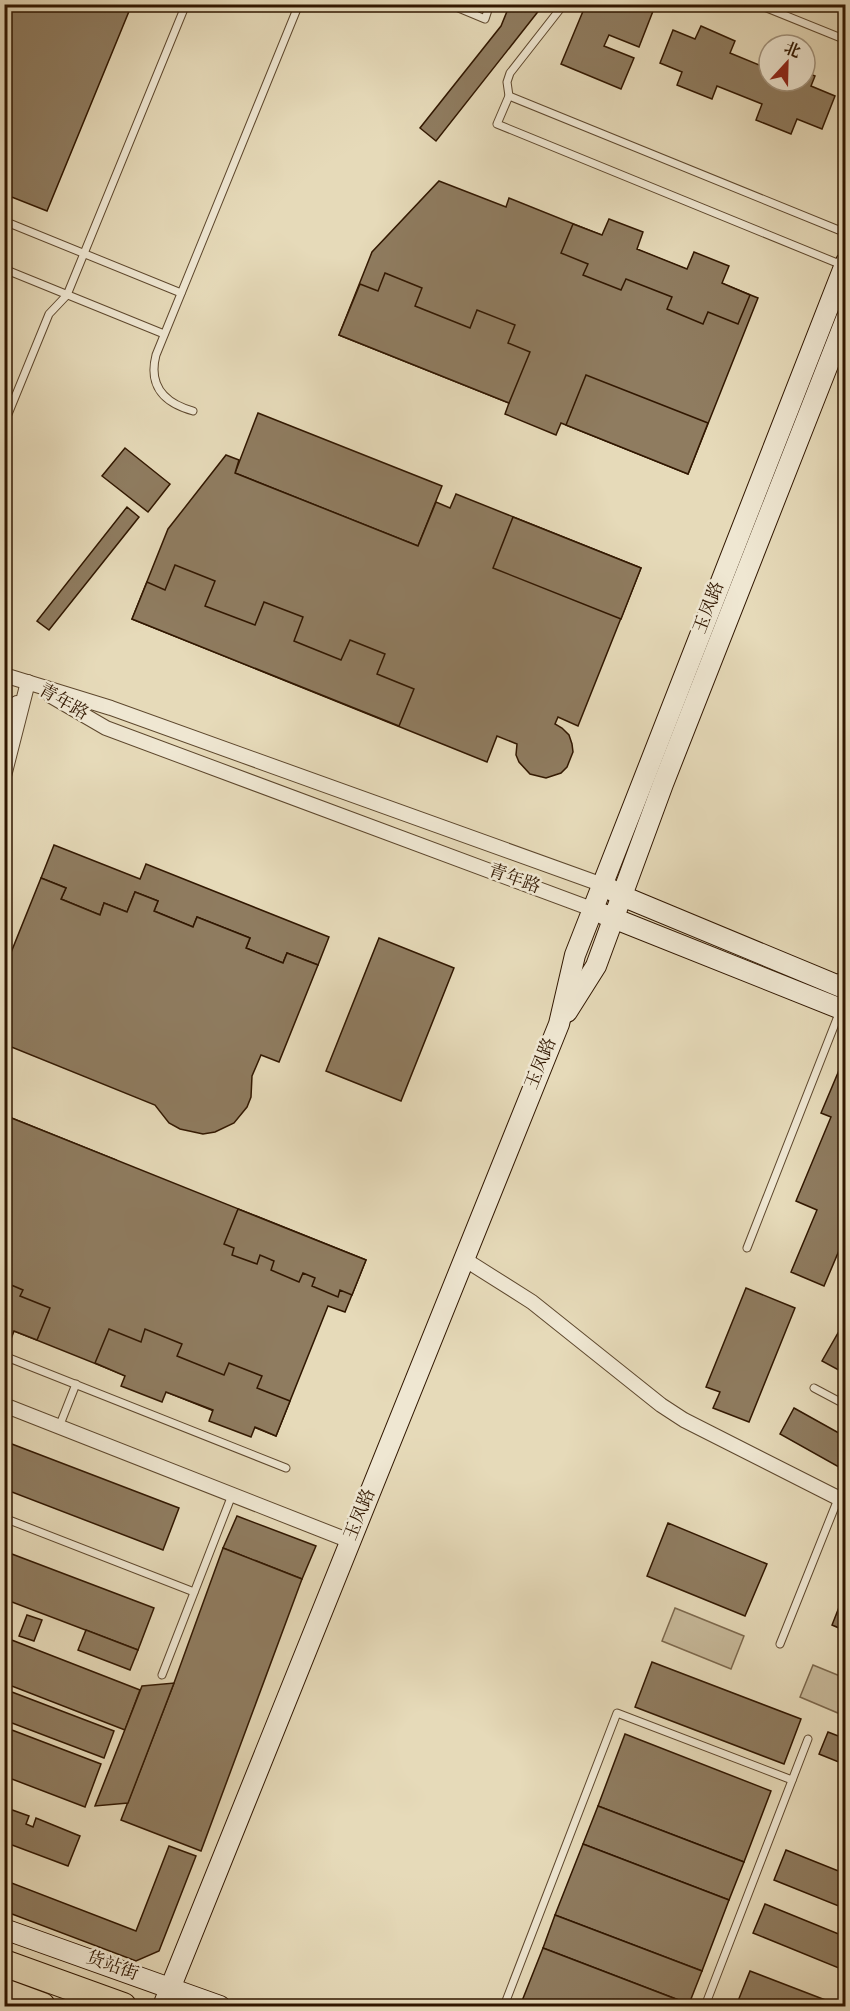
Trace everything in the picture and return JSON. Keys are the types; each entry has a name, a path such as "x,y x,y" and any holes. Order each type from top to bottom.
{"highway":[{"path":"4,1963 123,2007"},
{"path":"4,1992 42,2007"}],"street":[{"name":"玉凤路","path":"163,2007 559,1024 575,955 592,909 845,264"},
{"name":"玉凤路","path":"559,1024 596,966 663,784 846,319"},
{"path":"4,675 28,682"},
{"name":"青年路","path":"28,682 111,708 603,885 622,896 841,981"},
{"name":"青年路","path":"28,682 106,728 592,909 843,1010"},
{"path":"4,727 28,682"},
{"path":"4,776 28,682"},
{"path":"464,1259 532,1302 661,1406 684,1420 842,1500"},
{"path":"4,1405 350,1541"},
{"name":"货站街","path":"4,1929 220,2007"}],"lane":[{"path":"4,424 50,314 67,295 186,4"},
{"path":"194,411 177,407 169,401 160,390 152,368 298,4"},
{"path":"448,4 485,19 490,4"},
{"path":"564,4 510,74 507,82 509,96 497,124 845,264"},
{"path":"757,4 846,40"},
{"path":"509,96 846,233"},
{"path":"4,221 181,293"},
{"path":"4,269 164,334"},
{"path":"747,1248 843,1010"},
{"path":"4,1356 286,1468"},
{"path":"59,1427 76,1384"},
{"path":"814,1388 846,1404"},
{"path":"162,1675 232,1495"},
{"path":"780,1644 842,1500"},
{"path":"4,1518 194,1592"},
{"path":"504,2007 617,1713 792,1780"},
{"path":"705,2007 808,1738"}],"shaded area":[{"path":"675,1608 744,1636 731,1669 662,1641"},
{"path":"813,1665 845,1678 845,1716 800,1697"}],"building":[{"path":"4,4 132,4 47,211 4,194"},
{"path":"510,4 544,4 436,141 420,128 501,26"},
{"path":"586,4 655,6 639,47 609,35 604,46 634,58 621,89 561,64"},
{"path":"701,26 735,41 730,53 757,64 757,93 817,93 817,88 835,96 822,129 797,119 791,134 756,120 762,104 717,86 712,99 677,85 682,72 660,63 673,30 695,39"},
{"path":"439,181 506,207 509,198 758,298 688,474 561,423 556,435 505,414 509,403 339,335 372,252"},
{"path":"609,219 643,232 637,249 687,269 694,252 729,266 722,283 750,295 738,324 708,312 703,324 667,309 672,297 626,279 621,290 583,275 588,264 561,253 573,224 602,235"},
{"path":"385,273 422,288 415,306 470,328 477,310 515,325 508,343 530,352 509,403 339,335 360,284 378,291"},
{"path":"586,375 708,423 688,474 566,425"},
{"path":"258,413 442,486 418,546 235,473"},
{"path":"125,448 170,484 148,512 102,476"},
{"path":"226,455 239,460 235,473 418,546 436,502 450,508 456,494 641,568 578,726 558,717 555,724 569,735 572,744 573,752 567,767 561,773 546,778 530,774 519,762 516,755 517,744 497,736 487,762 132,619 168,529"},
{"path":"127,507 139,517 49,630 37,621"},
{"path":"513,517 641,568 621,619 493,568"},
{"path":"175,565 215,581 205,606 255,625 264,602 303,617 294,641 341,660 350,640 385,654 377,674 414,689 399,726 132,619 147,582 165,590"},
{"path":"54,845 140,879 146,864 329,937 318,965 287,953 283,963 246,948 250,938 197,917 193,927 154,911 158,901 135,892 127,912 104,903 100,915 61,899 66,888 41,878"},
{"path":"41,878 66,888 61,899 100,915 104,903 127,912 135,892 158,901 154,911 193,927 197,917 250,938 246,948 283,963 287,953 318,965 279,1062 261,1055 252,1076 251,1097 247,1107 234,1123 215,1132 203,1134 180,1129 169,1123 155,1105 4,1044 4,970"},
{"path":"379,938 454,968 401,1101 326,1071"},
{"path":"840,1068 846,1070 846,1181 841,1193 846,1195 846,1234 824,1286 791,1272 817,1210 796,1201 831,1117 821,1113"},
{"path":"4,1115 116,1160 103,1192 81,1184 76,1198 38,1183 44,1169 4,1153"},
{"path":"4,1115 366,1260 345,1312 328,1306 276,1436 4,1327"},
{"path":"238,1209 366,1260 352,1295 340,1290 338,1297 312,1286 315,1278 303,1273 299,1282 271,1270 274,1261 260,1255 257,1264 232,1255 234,1248 224,1244"},
{"path":"4,1282 23,1290 20,1296 50,1308 37,1340 14,1331 11,1339 4,1337"},
{"path":"746,1288 795,1308 749,1422 713,1408 720,1392 706,1387"},
{"path":"109,1329 141,1342 145,1329 182,1344 177,1356 224,1375 229,1363 262,1376 257,1388 290,1401 276,1436 255,1427 251,1437 209,1421 213,1410 166,1392 162,1402 121,1386 125,1376 95,1363"},
{"path":"838,1333 846,1337 846,1374 822,1361"},
{"path":"794,1408 846,1437 846,1471 780,1434"},
{"path":"4,1441 179,1508 163,1550 4,1489"},
{"path":"237,1516 316,1546 302,1579 223,1548"},
{"path":"668,1523 767,1564 745,1616 647,1576"},
{"path":"223,1548 302,1579 201,1851 121,1820"},
{"path":"4,1551 154,1608 138,1650 4,1599"},
{"path":"846,1592 846,1631 832,1625"},
{"path":"27,1615 42,1620 34,1641 19,1636"},
{"path":"86,1630 138,1650 130,1670 78,1650"},
{"path":"4,1637 140,1690 125,1730 4,1683"},
{"path":"652,1662 801,1719 784,1764 635,1707"},
{"path":"174,1683 128,1803 95,1806 142,1686"},
{"path":"4,1689 114,1731 104,1758 4,1720"},
{"path":"4,1727 101,1764 85,1807 4,1776"},
{"path":"828,1732 846,1739 846,1765 819,1754"},
{"path":"625,1734 771,1791 744,1862 598,1806"},
{"path":"598,1806 744,1862 729,1900 583,1844"},
{"path":"4,1807 29,1816 26,1824 33,1827 36,1818 80,1836 68,1866 4,1842"},
{"path":"583,1844 729,1900 702,1971 555,1915"},
{"path":"169,1846 196,1856 159,1951 136,1961 4,1911 4,1880 136,1931"},
{"path":"786,1850 846,1874 846,1909 774,1880"},
{"path":"765,1904 846,1937 846,1971 753,1933"},
{"path":"555,1915 702,1971 689,2004 543,1948"},
{"path":"543,1948 689,2004 688,2006 520,2006"},
{"path":"750,1971 841,2006 736,2006"}]}
